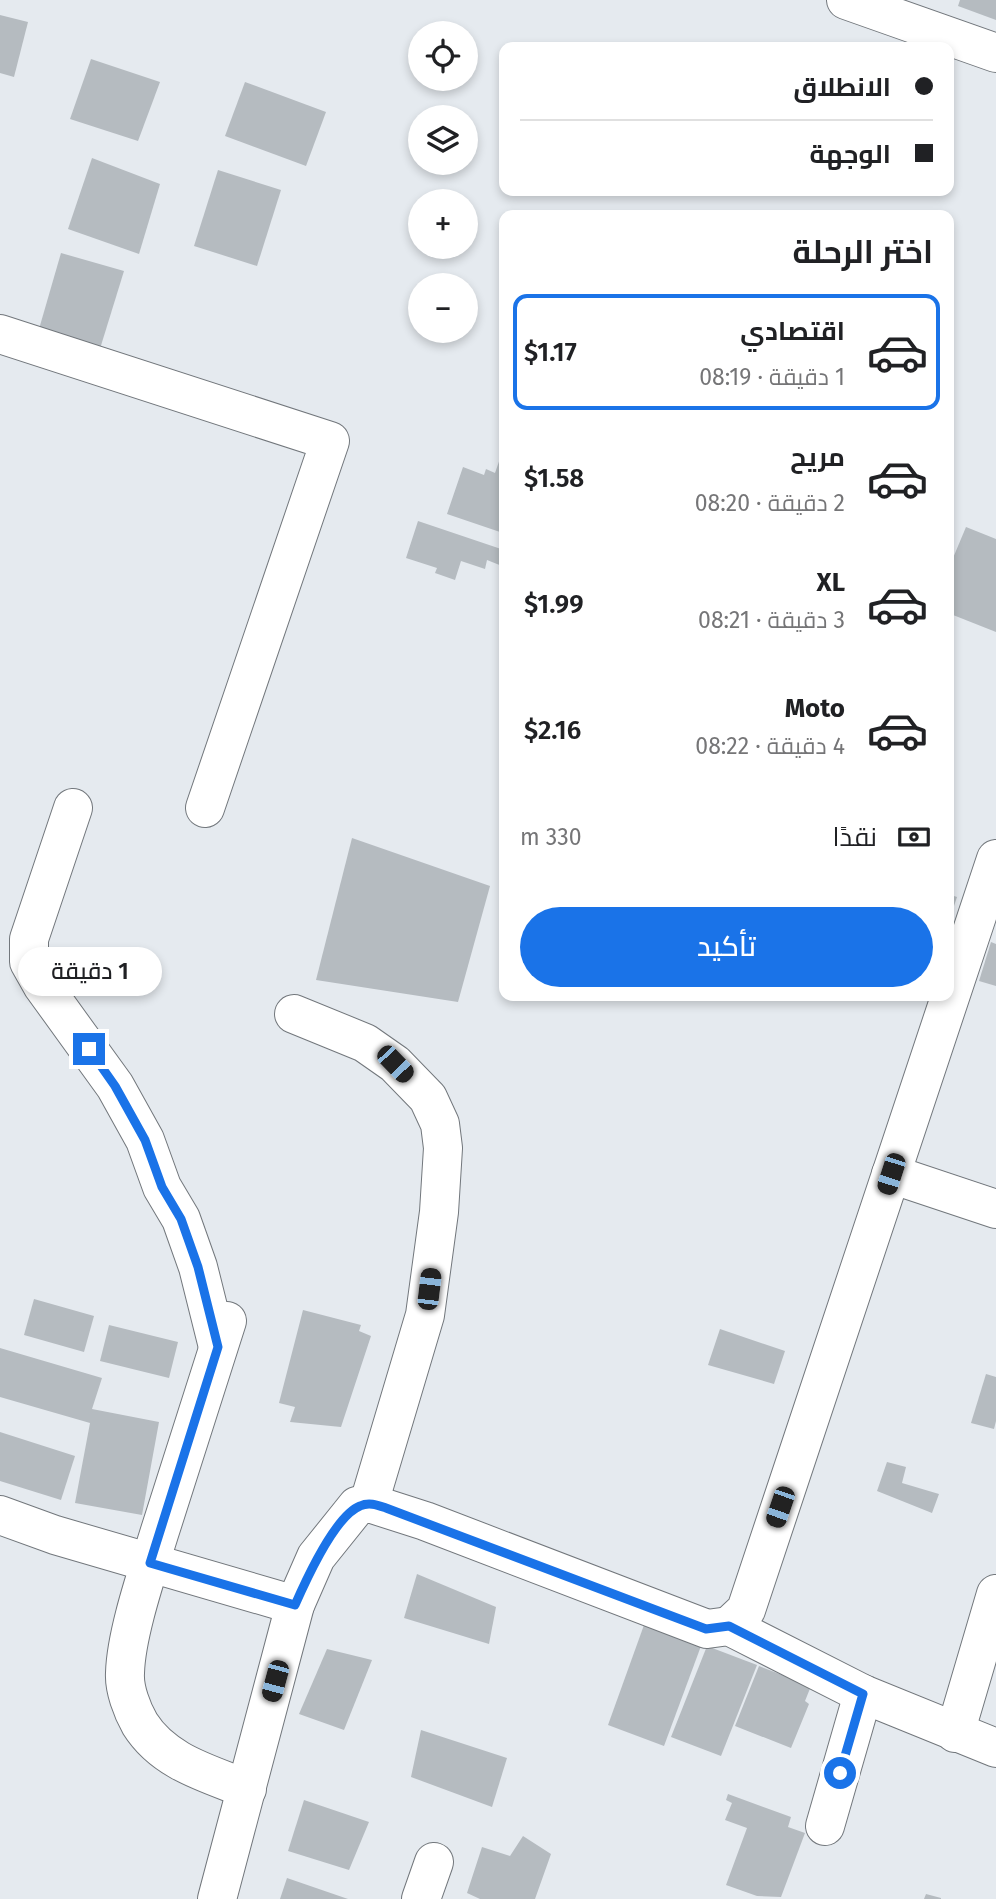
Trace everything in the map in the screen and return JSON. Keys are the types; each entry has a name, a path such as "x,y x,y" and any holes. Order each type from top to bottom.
{"street":[{"path":"846,0 996,53"},
{"path":"0,334 330,441 205,808"},
{"path":"73,808 29,939 29,962 41,985 115,1086 145,1140 162,1187 181,1219 198,1267 218,1347"},
{"path":"954,985 996,859"},
{"path":"729,1626 746,1610 949,1001"},
{"path":"294,1014 365,1044 395,1064 428,1098 440,1124 443,1148 440,1200 425,1315 369,1503"},
{"path":"891,1174 996,1209"},
{"path":"234,1299 150,1563 128,1648 124,1676 129,1697 140,1722 150,1738 168,1755 247,1789"},
{"path":"218,1899 295,1605 316,1557 347,1516 357,1506 369,1503 425,1521 706,1629 729,1626 863,1694 996,1748"},
{"path":"0,1516 55,1535 295,1605"},
{"path":"955,1733 996,1594"},
{"path":"825,1826 863,1694"},
{"path":"421,1899 434,1862"}],"building":[{"path":"960,0 996,0 996,20 958,6"},
{"path":"0,15 28,22 14,77 0,73"},
{"path":"91,59 160,82 138,141 70,119"},
{"path":"245,82 326,112 306,166 225,136"},
{"path":"92,158 160,184 139,254 68,229"},
{"path":"218,170 281,190 257,266 194,246"},
{"path":"61,253 124,271 99,352 37,336"},
{"path":"499,461 499,532 447,514 463,467 484,475 486,469 495,473"},
{"path":"418,521 499,548 499,565 487,560 485,569 461,561 455,580 435,573 437,568 406,558"},
{"path":"966,527 996,539 996,632 954,615 954,556"},
{"path":"352,838 490,886 458,1002 316,980"},
{"path":"991,942 996,944 996,986 979,981"},
{"path":"34,1299 94,1316 84,1352 24,1335"},
{"path":"303,1310 361,1325 359,1331 371,1336 341,1427 290,1422 295,1407 279,1403"},
{"path":"109,1325 178,1342 169,1378 100,1361"},
{"path":"720,1329 785,1351 774,1384 708,1365"},
{"path":"0,1348 102,1378 92,1409 159,1422 142,1515 75,1503 90,1423 0,1397"},
{"path":"986,1374 996,1377 994,1429 971,1423"},
{"path":"0,1432 75,1456 61,1500 0,1481"},
{"path":"887,1462 906,1467 902,1483 939,1494 932,1513 877,1491"},
{"path":"417,1574 496,1607 489,1644 404,1618"},
{"path":"644,1625 701,1646 664,1746 608,1725"},
{"path":"707,1646 757,1665 721,1756 671,1737"},
{"path":"327,1649 372,1660 344,1730 299,1714"},
{"path":"759,1666 811,1686 805,1701 809,1704 791,1748 735,1726"},
{"path":"421,1730 507,1758 492,1807 411,1777"},
{"path":"728,1794 791,1817 788,1827 805,1833 781,1897 757,1896 726,1885 747,1828 725,1820 732,1803 726,1800"},
{"path":"304,1800 369,1822 349,1870 288,1851"},
{"path":"523,1836 551,1854 535,1899 480,1899 467,1893 482,1847 510,1856"},
{"path":"287,1878 348,1899 280,1899"},
{"path":"926,1894 941,1898 941,1899 924,1899"}],"route":[{"path":"89,1049 115,1086 145,1140 162,1187 181,1219 198,1267 218,1347 150,1563 295,1605 316,1557 347,1516 357,1506 369,1503 386,1508 706,1629 729,1626 863,1694 840,1773"}]}
